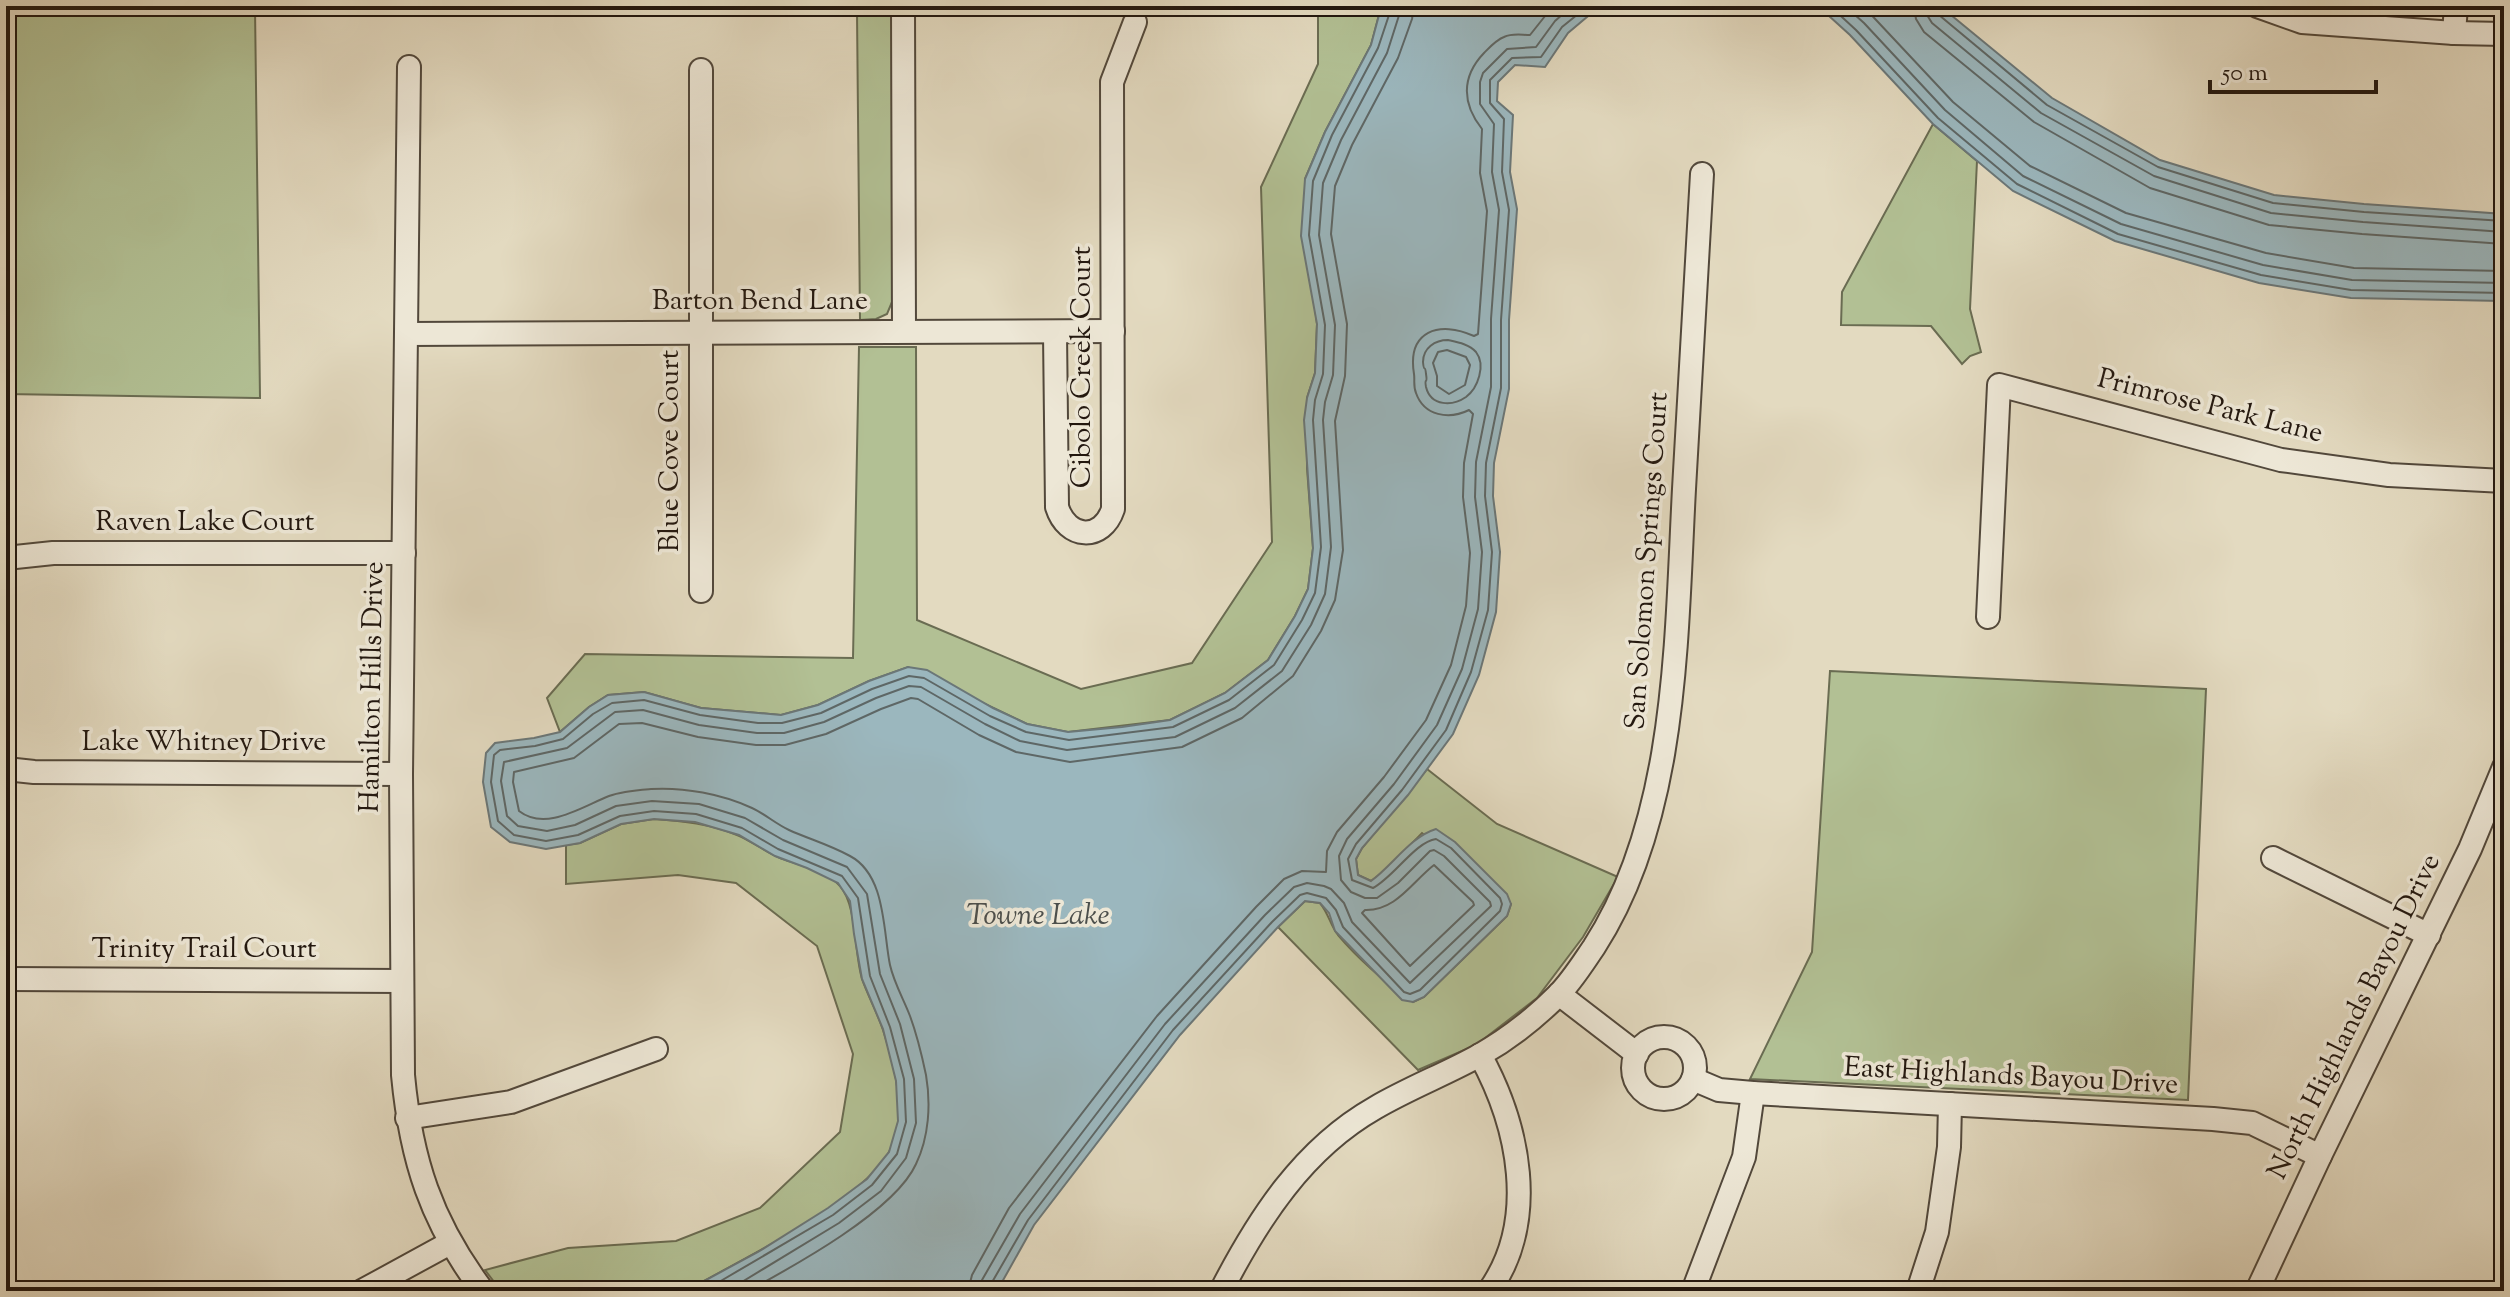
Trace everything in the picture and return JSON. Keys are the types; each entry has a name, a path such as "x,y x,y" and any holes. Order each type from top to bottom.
{"street":[{"path":"903,6 904,331"},
{"path":"2257,6 2302,22 2504,34"},
{"path":"2454,33 2456,6"},
{"name":"Cibolo Creek Court","path":"1055,333 1057,507 1065,524 1085,533 1103,526 1113,509 1112,82 1135,22"},
{"name":"Hamilton Hills Drive","path":"409,67 401,774 403,1075 407,1118 430,1204 450,1243 483,1291"},
{"name":"Blue Cove Court","path":"701,70 701,591"},
{"name":"San Solomon Springs Court","path":"1221,1291 1245,1245 1281,1190 1325,1144 1370,1110 1480,1055 1517,1030 1559,994 1583,963 1618,905 1639,848 1671,709 1702,174"},
{"name":"Barton Bend Lane","path":"407,334 1113,331"},
{"name":"Primrose Park Lane","path":"1988,617 1999,385 2281,460 2389,475 2504,481"},
{"name":"Raven Lake Court","path":"6,558 53,553 404,553"},
{"name":"North Highlands Bayou Drive","path":"2257,1291 2470,849 2504,767"},
{"name":"Lake Whitney Drive","path":"6,769 49,772 401,774"},
{"path":"2273,858 2429,935"},
{"name":"Trinity Trail Court","path":"6,979 402,981"},
{"path":"1559,994 1637,1054"},
{"path":"1653,1039 1674,1039 1683,1044 1693,1058 1693,1079 1676,1097 1653,1097 1637,1082 1634,1072 1637,1054 1653,1039"},
{"path":"407,1118 511,1102 656,1049"},
{"path":"1480,1055 1494,1080 1507,1115 1515,1148 1518,1186 1516,1223 1509,1253 1489,1291"},
{"name":"East Highlands Bayou Drive","path":"1693,1079 1719,1090 1753,1093 2252,1123 2320,1156"},
{"path":"1693,1291 1744,1157 1753,1093"},
{"path":"1918,1291 1937,1232 1949,1147 1950,1104"},
{"path":"362,1291 450,1243"}],"green space":[{"path":"6,6 891,6 892,302 887,314 876,319 860,320 857,13 255,8 260,398 6,394"},
{"path":"1318,6 1385,6 1379,15 1371,45 1325,132 1305,179 1317,324 1315,373 1307,398 1307,468 1313,548 1308,589 1268,660 1225,693 1170,720 1068,732 1027,724 908,667 818,705 781,715 701,708 644,692 608,695 560,732 547,698 585,654 853,658 859,347 916,347 917,620 1081,689 1192,663 1272,542 1261,187 1318,64"},
{"path":"1933,124 1977,161 1970,309 1981,352 1970,356 1962,364 1931,326 1841,325 1842,292"},
{"path":"1830,671 2206,689 2188,1100 1750,1079 1812,952"},
{"path":"1427,769 1497,824 1618,877 1583,937 1537,998 1476,1045 1418,1070 1278,927 1305,901 1320,903 1346,945 1413,1002 1424,997 1507,916 1511,904 1422,833 1371,881 1358,875 1356,859 1362,848"},
{"path":"654,819 727,831 774,856 820,873 840,886 852,917 862,979 892,1060 899,1109 894,1140 874,1172 854,1190 804,1225 704,1281 711,1291 501,1291 485,1270 568,1248 676,1241 760,1208 840,1132 853,1054 817,946 736,883 678,875 566,884 566,845 580,843 621,824"}],"water":[{"name":"Towne Lake","path":"1385,6 1600,6 1568,33 1545,67 1515,65 1498,82 1497,101 1513,115 1510,172 1517,209 1509,320 1509,389 1494,463 1493,496 1500,552 1496,612 1479,675 1453,734 1356,859 1358,875 1371,881 1418,838 1436,829 1455,842 1507,894 1511,904 1507,916 1424,997 1413,1002 1402,1000 1335,931 1329,913 1320,903 1305,901 1180,1035 1034,1225 997,1291 711,1291 704,1281 758,1252 828,1208 867,1179 889,1152 898,1121 896,1081 883,1029 862,979 850,901 838,883 775,856 739,835 695,822 654,819 621,824 580,843 546,849 510,842 491,827 483,782 486,753 495,743 560,732 608,695 644,692 701,708 781,715 818,705 908,667 927,670 1027,724 1068,732 1122,727 1170,720 1225,693 1268,660 1308,589 1313,548 1304,420 1315,373 1317,324 1301,236 1305,179 1325,132 1371,45 1379,15"},
{"path":"1818,6 1940,6 2052,98 2160,160 2274,195 2504,214 2502,301 2351,298 2259,283 2115,241 2013,191 1933,124 1850,35"}]}
